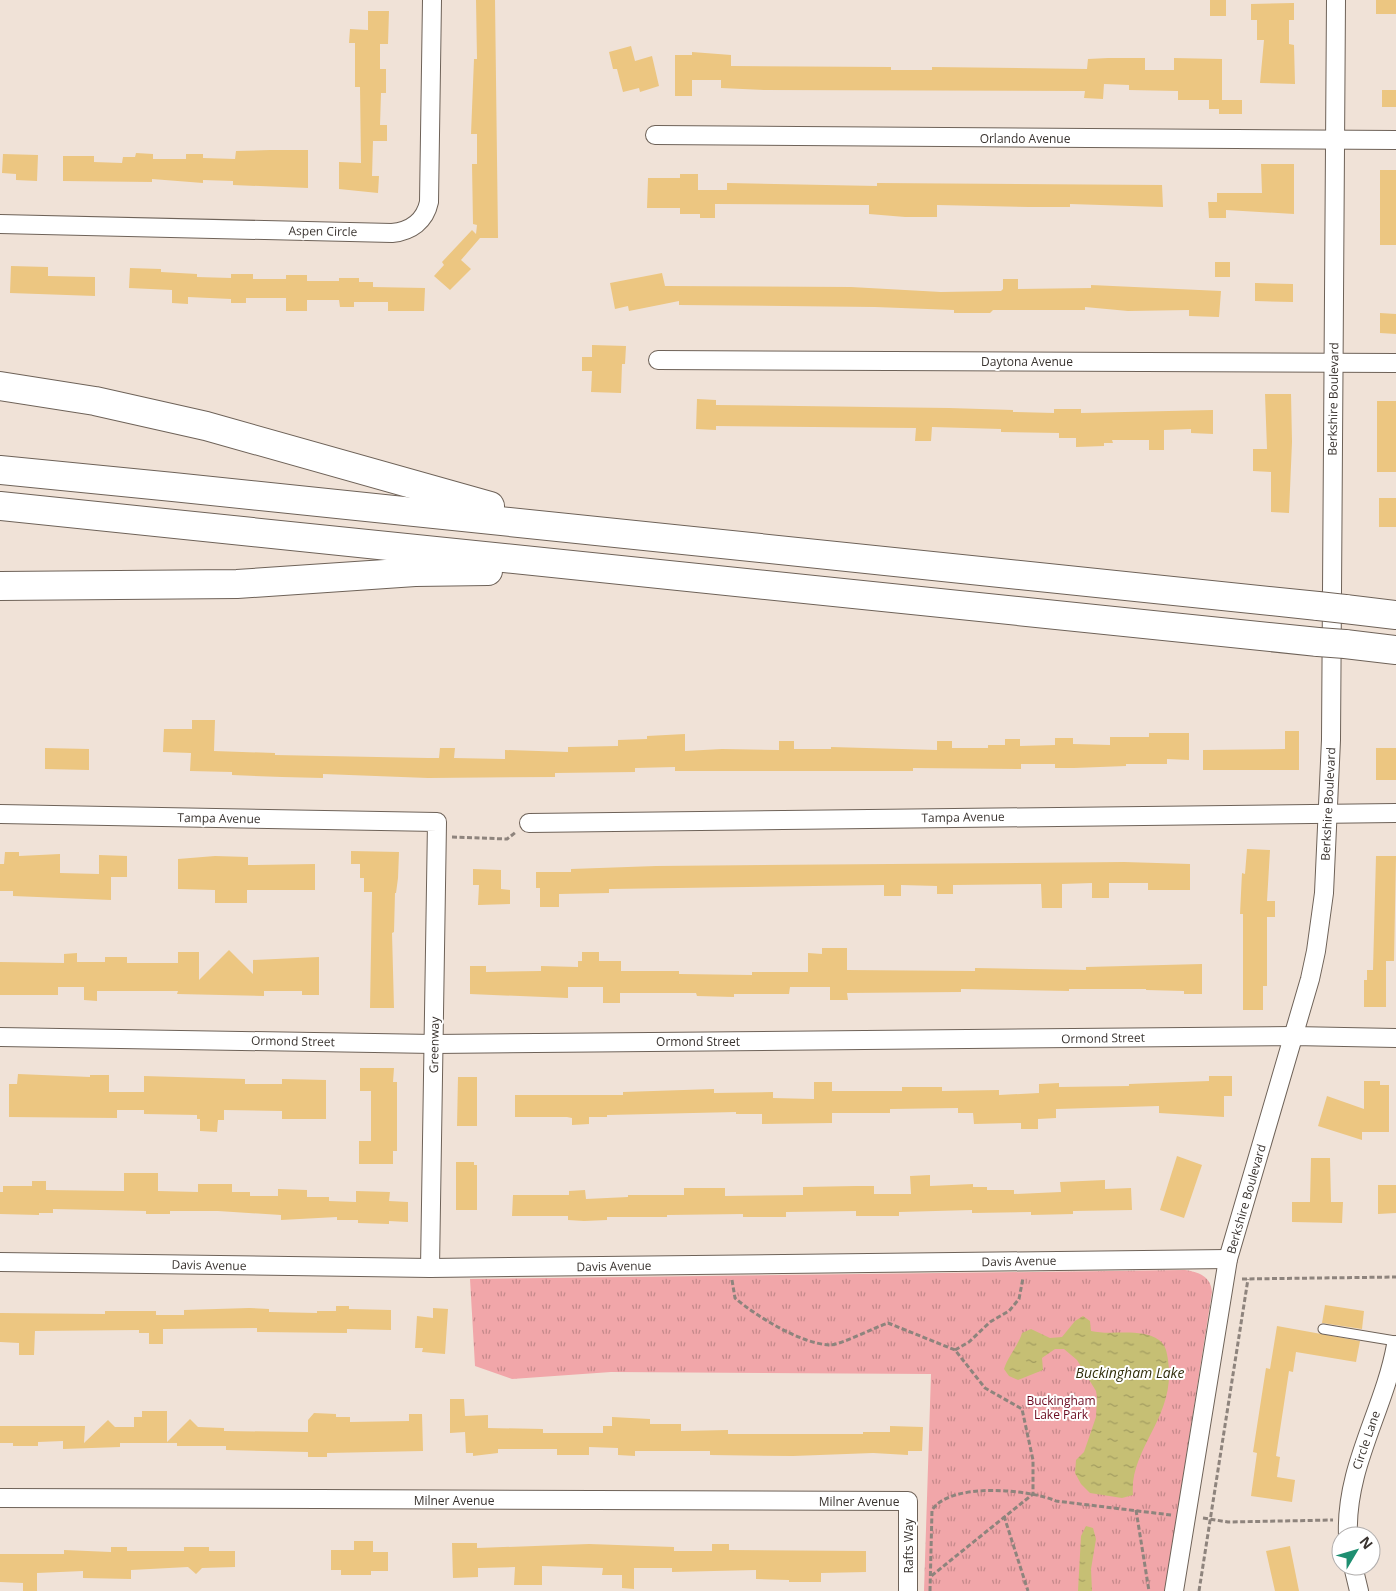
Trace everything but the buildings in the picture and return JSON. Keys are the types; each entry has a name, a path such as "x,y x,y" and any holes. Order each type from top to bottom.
{"highway":[{"path":"0,386 95,401 154,414 259,440 490,506 646,536"},
{"path":"0,470 1396,615"},
{"path":"0,506 1396,650"},
{"path":"0,586 237,584 452,570 680,575"}],"street":[{"name":"Aspen Circle","path":"0,224 392,233 410,228 421,219 429,202 432,0"},
{"name":"Berkshire Boulevard","path":"1174,1591 1228,1259 1316,951 1324,893 1329,812 1336,0"},
{"name":"Orlando Avenue","path":"654,135 1396,140"},
{"name":"Daytona Avenue","path":"658,360 1396,363"},
{"name":"Tampa Avenue","path":"529,823 1396,812"},
{"name":"Tampa Avenue","path":"0,814 437,829"},
{"name":"Greenway","path":"430,1268 437,829"},
{"name":"Ormond Street","path":"0,1037 434,1044 1293,1036 1396,1038"},
{"name":"Davis Avenue","path":"0,1262 430,1268 1228,1259"},
{"name":"Circle Lane","path":"1348,1526 1352,1486 1358,1460 1387,1385 1396,1343"},
{"name":"Milner Avenue","path":"0,1498 908,1502"},
{"name":"Rafts Way","path":"908,1502 908,1591"},
{"path":"1355,1576 1358,1591"}],"lane":[{"path":"1322,1329 1396,1343"}],"path":[{"path":"437,829 507,839 529,823"},
{"path":"730,1264 734,1298 752,1312 796,1336 831,1345 888,1323 955,1350 985,1388 1022,1409 1033,1460 1033,1494"},
{"path":"955,1350 969,1342 990,1322 1009,1311 1019,1299 1024,1274"},
{"path":"1224,1279 1396,1277"},
{"path":"1199,1591 1248,1279"},
{"path":"930,1591 932,1510 937,1502 952,1495 970,1492 1033,1494 1056,1502 1169,1514"},
{"path":"930,1576 1033,1494"},
{"path":"1168,1521 1170,1507"},
{"path":"1136,1510 1149,1591"},
{"path":"1004,1516 1028,1591"},
{"path":"1228,1522 1331,1527"}],"green space":[{"name":"Buckingham Lake Park","path":"1185,1270 1203,1276 1209,1282 1212,1292 1165,1591 924,1591 931,1374 611,1372 512,1379 475,1366 470,1279"}],"water":[{"name":"Buckingham Lake","path":"1083,1316 1090,1321 1091,1331 1134,1333 1151,1336 1161,1342 1165,1347 1167,1355 1169,1380 1166,1398 1138,1462 1134,1478 1133,1495 1122,1498 1090,1493 1081,1484 1075,1473 1076,1460 1084,1452 1096,1417 1097,1397 1096,1391 1077,1360 1064,1349 1055,1349 1042,1358 1043,1370 1018,1380 1009,1376 1004,1369 1022,1333 1031,1329 1050,1338 1062,1337 1075,1321"},
{"path":"1086,1526 1093,1528 1096,1539 1091,1569 1092,1591 1078,1591 1081,1536"}]}
